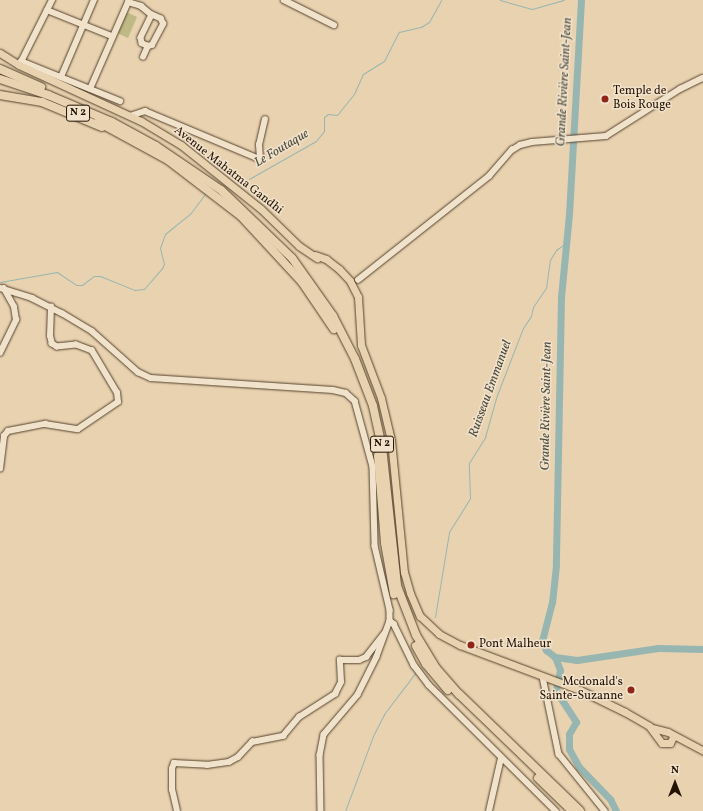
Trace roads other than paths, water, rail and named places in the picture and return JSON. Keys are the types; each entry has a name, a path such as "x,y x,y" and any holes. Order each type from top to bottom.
{"highway":[{"path":"0,69 82,105 112,122"},
{"name":"N 2","path":"0,79 48,95 112,122 162,149 221,190 278,243 321,297 352,352 373,406 383,454 397,586 416,635 436,668 458,694 580,811"},
{"name":"N 2","path":"0,84 74,111 152,150 193,178 241,216 284,260 317,302 350,359 371,417 379,458 391,582 407,628 426,664 448,690 572,811"},
{"path":"0,94 60,108 152,150"}],"main road":[{"name":"Avenue Mahatma Gandhi","path":"0,56 20,63 78,93"},
{"name":"Avenue Mahatma Gandhi","path":"0,56 14,67 130,116 180,145 261,209 299,246 323,261 353,285"},
{"name":"Avenue Mahatma Gandhi","path":"315,256 330,262 353,285 358,300 361,345 381,398 391,440 403,564 415,607 428,625 449,639 546,678"},
{"path":"546,678 608,703 649,726 664,732 671,740 703,751"},
{"path":"649,726 664,744 671,740"},
{"path":"660,739 664,732"}],"street":[{"path":"52,0 20,63 61,77 120,101"},
{"path":"61,77 94,0"},
{"path":"284,0 334,25"},
{"path":"90,89 112,36 129,1 141,6 152,15 161,19 163,24 152,45 148,46 143,57"},
{"path":"47,10 112,36"},
{"path":"148,46 142,42 141,38 152,15"},
{"path":"353,285 489,176 512,150 532,142 606,136 680,89 703,78"},
{"path":"130,116 137,111 145,111 259,159 259,140 265,120"},
{"path":"2,288 51,307 92,332 138,372 155,379 333,390 352,398 358,405 373,467 375,546 390,610 390,621 376,657 358,695 324,735 320,755 321,811"},
{"path":"0,353 16,320 14,306 2,288"},
{"path":"0,469 4,436 8,432 45,424 78,428 118,402 117,393 92,351 76,345 57,347 52,344 50,336 51,307"},
{"path":"390,621 394,624 414,665 429,685 556,811"},
{"path":"177,811 172,790 172,769 174,763 207,765 229,762 238,757 252,742 283,736 299,717 336,694 342,682 340,660 359,660 366,656 384,634"},
{"path":"546,678 559,754 604,811"},
{"path":"489,811 501,758"}],"waterway":[{"name":"Le Foutaque","path":"249,179 316,141 324,131 324,117 328,114 337,115 354,94 363,74 384,61 399,32 421,27 429,22 441,0"},
{"name":"Le Foutaque","path":"500,0 532,9 564,0"},
{"name":"Grande Rivière Saint-Jean","path":"581,0 569,214 561,297 556,565 552,602 542,641 546,650 555,657 577,660 658,648 703,649"},
{"name":"Le Foutaque","path":"0,282 57,272 76,285 82,285 94,276 100,276 134,290 144,289 164,264 160,248 165,234 190,214 205,194"},
{"name":"Ruisseau Emmanuel","path":"435,617 449,532 470,498 469,463 485,437 497,395 523,328 531,316 533,307 546,288 550,260 556,250 566,243"},
{"path":"555,657 560,670 556,691 576,722 569,734 569,749 579,767 610,799 616,811"},
{"name":"Ruisseau Emmanuel","path":"345,811 373,736 384,714 416,672"}],"place":[{"name":"Temple de Bois Rouge","path":"605,99"},
{"name":"Pont Malheur","path":"471,645"},
{"name":"Mcdonald's Sainte-Suzanne","path":"631,690"}]}
